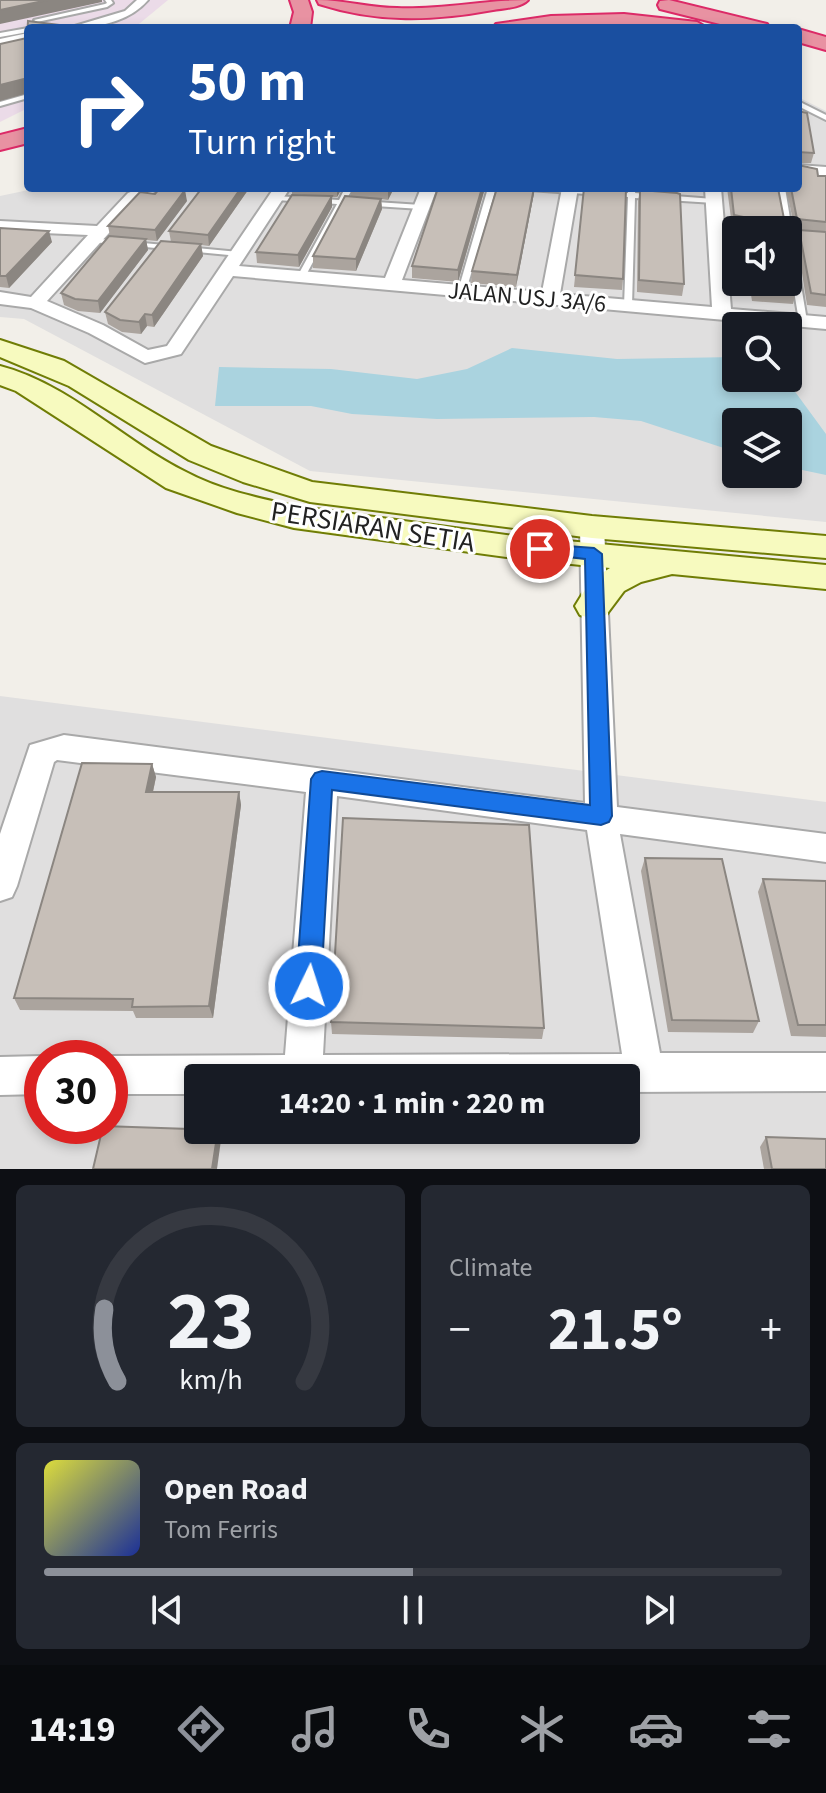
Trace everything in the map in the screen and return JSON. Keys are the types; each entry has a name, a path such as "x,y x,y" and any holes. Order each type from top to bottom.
{"highway":[{"path":"299,0 303,12 301,24"},
{"path":"326,0 358,10 421,14 460,12 519,0"},
{"path":"445,24 531,0"},
{"path":"493,24 576,0"},
{"path":"714,0 734,13 765,24"},
{"path":"642,1 716,24"},
{"path":"642,1 743,24"},
{"path":"542,24 634,20 666,24"},
{"path":"802,38 824,49"},
{"path":"802,48 824,49"},
{"path":"0,143 24,136"},
{"path":"0,158 24,152"}],"main road":[{"name":"PERSIARAN SETIA","path":"0,348 30,354 62,368 199,453 310,492 593,540 680,563 826,577"},
{"name":"PERSIARAN SETIA","path":"0,375 26,385 177,481 249,506 332,523 513,547 593,540 826,547"},
{"path":"513,547 569,575 580,585 593,606"},
{"path":"593,606 599,591 610,582 654,567 680,563"}],"street":[{"path":"89,24 129,13 143,0"},
{"path":"0,43 24,38"},
{"path":"802,170 826,172"},
{"path":"35,303 134,196 144,192"},
{"path":"391,285 427,192"},
{"path":"550,299 569,192"},
{"path":"0,298 35,303 101,323 145,357 174,350 279,193"},
{"path":"714,194 722,314"},
{"path":"0,226 96,236"},
{"name":"JALAN USJ 3A/6","path":"229,270 722,314"},
{"name":"JALAN USJ 3A/6","path":"803,321 826,323"},
{"path":"593,540 601,816 644,1073"},
{"path":"0,886 41,754 64,747 826,848"},
{"path":"304,1064 322,779"},
{"path":"640,1073 826,1072"},
{"path":"0,1076 24,1075"},
{"path":"128,1075 184,1075"}],"lane":[{"path":"37,20 107,5 110,3 108,0"},
{"path":"51,17 66,24"},
{"path":"0,35 24,31"},
{"path":"0,104 24,97"},
{"path":"802,105 826,118"},
{"path":"301,277 347,192"},
{"path":"462,291 491,192"},
{"path":"628,306 632,192 714,194"},
{"path":"782,192 786,216"},
{"path":"279,193 341,202 421,207"},
{"path":"716,230 722,230"},
{"path":"152,258 170,235"},
{"path":"96,236 239,254"},
{"path":"799,296 803,321"}],"shaded area":[{"path":"0,0 168,0 139,24 24,24 24,110 0,122"},
{"path":"802,99 826,111 826,522 310,471 24,319 0,317 0,196 24,191 802,192"},
{"path":"0,696 826,802 826,1169 0,1169"}],"water":[{"path":"512,348 617,359 722,357 722,392 795,392 826,434 826,475 802,470 802,408 722,408 722,447 641,421 594,417 437,419 352,414 311,406 215,406 219,367 331,369 417,379 467,369"}],"building":[{"path":"0,0 48,0 0,10"},
{"path":"24,39 24,79 0,85 0,44"},
{"path":"802,112 807,113 814,153 802,152"},
{"path":"802,166 817,169 818,176 826,176 826,222 796,216 792,192 802,192"},
{"path":"140,192 184,192 155,230 108,226"},
{"path":"199,192 238,192 208,235 169,231"},
{"path":"437,192 481,192 458,270 412,266"},
{"path":"496,192 533,192 517,275 472,271"},
{"path":"584,192 626,192 623,279 575,275"},
{"path":"640,192 680,194 684,284 639,280"},
{"path":"731,192 779,192 783,216 734,215"},
{"path":"292,195 332,196 298,255 256,252"},
{"path":"345,196 381,199 356,259 313,256"},
{"path":"0,228 49,231 6,276 0,276"},
{"path":"802,230 826,232 826,295 811,293"},
{"path":"109,236 146,239 98,301 75,299 61,293"},
{"path":"161,241 201,244 152,315 145,314 139,322 120,320 105,312"},
{"path":"82,763 152,764 146,792 239,792 209,1006 132,1007 133,999 14,998"},
{"path":"343,818 529,825 544,1028 331,1022"},
{"path":"645,858 722,859 759,1021 672,1020"},
{"path":"763,879 826,881 826,1025 798,1025"},
{"path":"128,1127 184,1129 184,1144 216,1144 212,1169 93,1169 99,1144 128,1144"},
{"path":"766,1137 826,1139 826,1169 772,1169"}],"route":[{"path":"309,986 322,779 601,816 594,554 540,549"}]}
